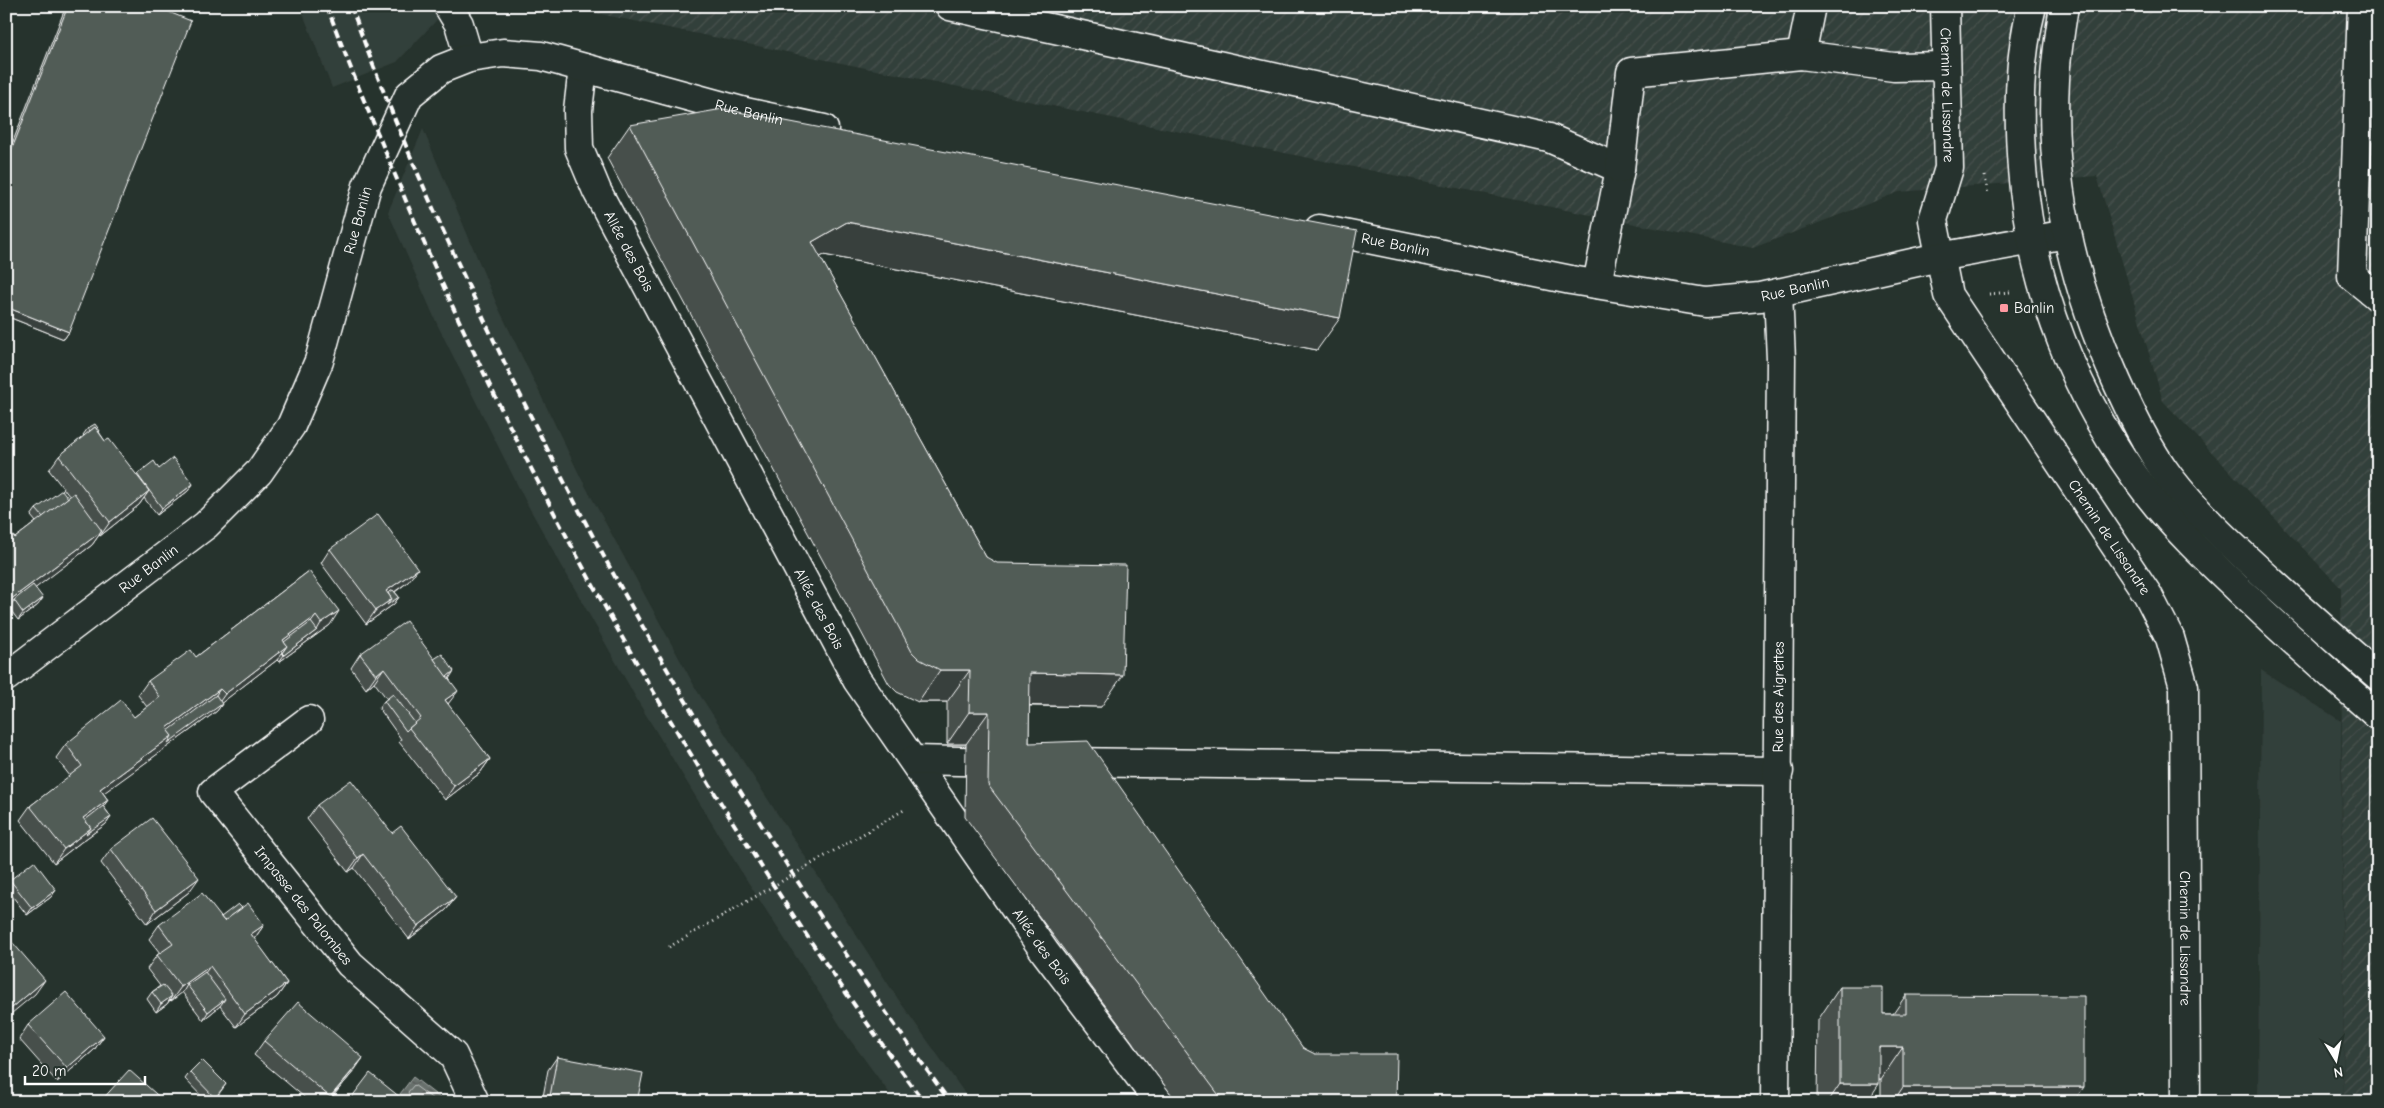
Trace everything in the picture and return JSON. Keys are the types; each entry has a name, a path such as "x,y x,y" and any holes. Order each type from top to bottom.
{"street":[{"path":"448,6 460,24 469,58"},
{"path":"950,6 1549,138 1620,169"},
{"path":"1800,55 1811,6"},
{"name":"Chemin de Lissandre","path":"1945,6 1949,168 1933,220 1948,295 2136,575 2148,595 2172,646 2184,687 2186,1102"},
{"path":"2032,6 2025,33 2020,80 2020,144 2024,189 2031,240 2043,289 2067,355 2097,415 2148,493 2202,555 2323,670 2378,716"},
{"path":"2064,6 2055,80 2054,138 2067,234 2077,278 2099,342 2148,445 2169,477 2215,529 2378,676"},
{"path":"2362,6 2352,276 2378,297"},
{"name":"Rue Banlin","path":"6,677 206,525 260,472 291,426 319,361 367,186 409,94 441,69 469,58 504,53 540,56 745,112 844,134"},
{"path":"1597,284 1620,169 1631,72 1800,55 1894,67 1946,66"},
{"name":"Allée des Bois","path":"583,68 578,110 579,148 596,191 857,680 1045,952 1159,1102"},
{"name":"Rue Banlin","path":"1290,223 1597,284 1705,302 1778,293 1939,257 2067,234"},
{"name":"Rue des Aigrettes","path":"1775,1102 1781,359 1778,293"},
{"name":"Impasse des Palombes","path":"308,720 213,792 350,964 453,1055 475,1102"},
{"path":"913,760 1779,772"}],"path":[{"path":"669,947 935,792"}],"shaded area":[{"path":"300,6 450,6 397,62 332,88"},
{"path":"560,6 2378,6 2378,1102 2344,1102 2341,588 2163,401 2097,176 1899,192 1753,248"},
{"path":"423,129 498,307 581,478 696,689 898,999 971,1102 896,1102 845,1033 739,868 640,705 526,502 438,326 388,212"},
{"path":"2261,670 2341,721 2344,1102 2258,1102"}],"water":[{"path":"413,1077 444,1101 410,1102 400,1094"}],"building":[{"path":"68,6 154,6 191,21 69,332 6,307 6,164"},
{"path":"723,109 1357,231 1340,318 847,222 812,242 986,557 997,563 1126,565 1123,675 1030,673 1029,743 1088,741 1303,1048 1315,1054 1397,1054 1396,1102 1224,1102 988,785 989,712 969,712 970,670 940,670 919,659 912,652 630,125"},
{"path":"95,424 99,432 95,427 90,431 88,428"},
{"path":"95,427 105,441 109,439 149,491 110,522 59,456"},
{"path":"173,458 193,484 162,508 137,474 154,461 159,469"},
{"path":"62,490 68,498 43,517 36,509"},
{"path":"74,493 102,531 6,603 6,535 10,532 15,538"},
{"path":"378,514 418,569 386,591 392,599 376,610 330,549"},
{"path":"309,571 339,611 321,623 316,616 283,640 287,646 225,694 220,689 167,728 172,736 100,789 108,800 83,818 91,828 64,849 30,806 82,766 66,744 121,700 134,717 160,697 148,681 191,650 196,657"},
{"path":"33,585 43,598 23,613 14,600"},
{"path":"393,590 399,597 387,605 392,599 388,593"},
{"path":"406,621 458,691 445,700 490,759 454,786 409,728 421,718 384,668 376,675 360,654"},
{"path":"311,622 317,630 284,655 282,653 287,646 284,642"},
{"path":"442,654 454,671 447,677 434,659"},
{"path":"393,694 415,723 406,731 384,701"},
{"path":"216,695 222,704 168,743 172,736 168,731"},
{"path":"351,780 392,833 401,826 456,897 418,926 363,854 358,858 317,805"},
{"path":"103,806 111,817 86,834 91,828 85,820"},
{"path":"152,818 199,878 156,910 111,849"},
{"path":"34,861 56,890 32,908 10,880"},
{"path":"202,893 224,921 248,903 264,925 251,934 287,983 245,1014 210,966 181,987 157,955 173,944 159,925"},
{"path":"238,904 242,908 224,921 221,917"},
{"path":"6,935 45,980 6,1013"},
{"path":"205,972 225,999 208,1012 187,985"},
{"path":"163,985 172,996 161,1004 152,992"},
{"path":"1840,987 1883,987 1883,1014 1906,1014 1906,995 2084,996 2084,1087 1903,1087 1903,1047 1879,1047 1879,1084 1840,1084"},
{"path":"66,992 104,1036 67,1068 28,1025"},
{"path":"298,1002 363,1058 330,1097 264,1041"},
{"path":"557,1057 643,1073 637,1102 549,1102"},
{"path":"202,1060 226,1084 215,1098 190,1072"},
{"path":"129,1070 165,1102 100,1102"},
{"path":"370,1073 406,1102 348,1102"}],"railway":[{"path":"327,6 376,129 446,293 504,414 565,534 630,652 699,768 771,881 846,993 924,1102"},
{"path":"351,6 406,147 468,285 519,392 629,603 688,706 814,907 950,1102"}],"place":[{"name":"Banlin","path":"2004,308"}]}
